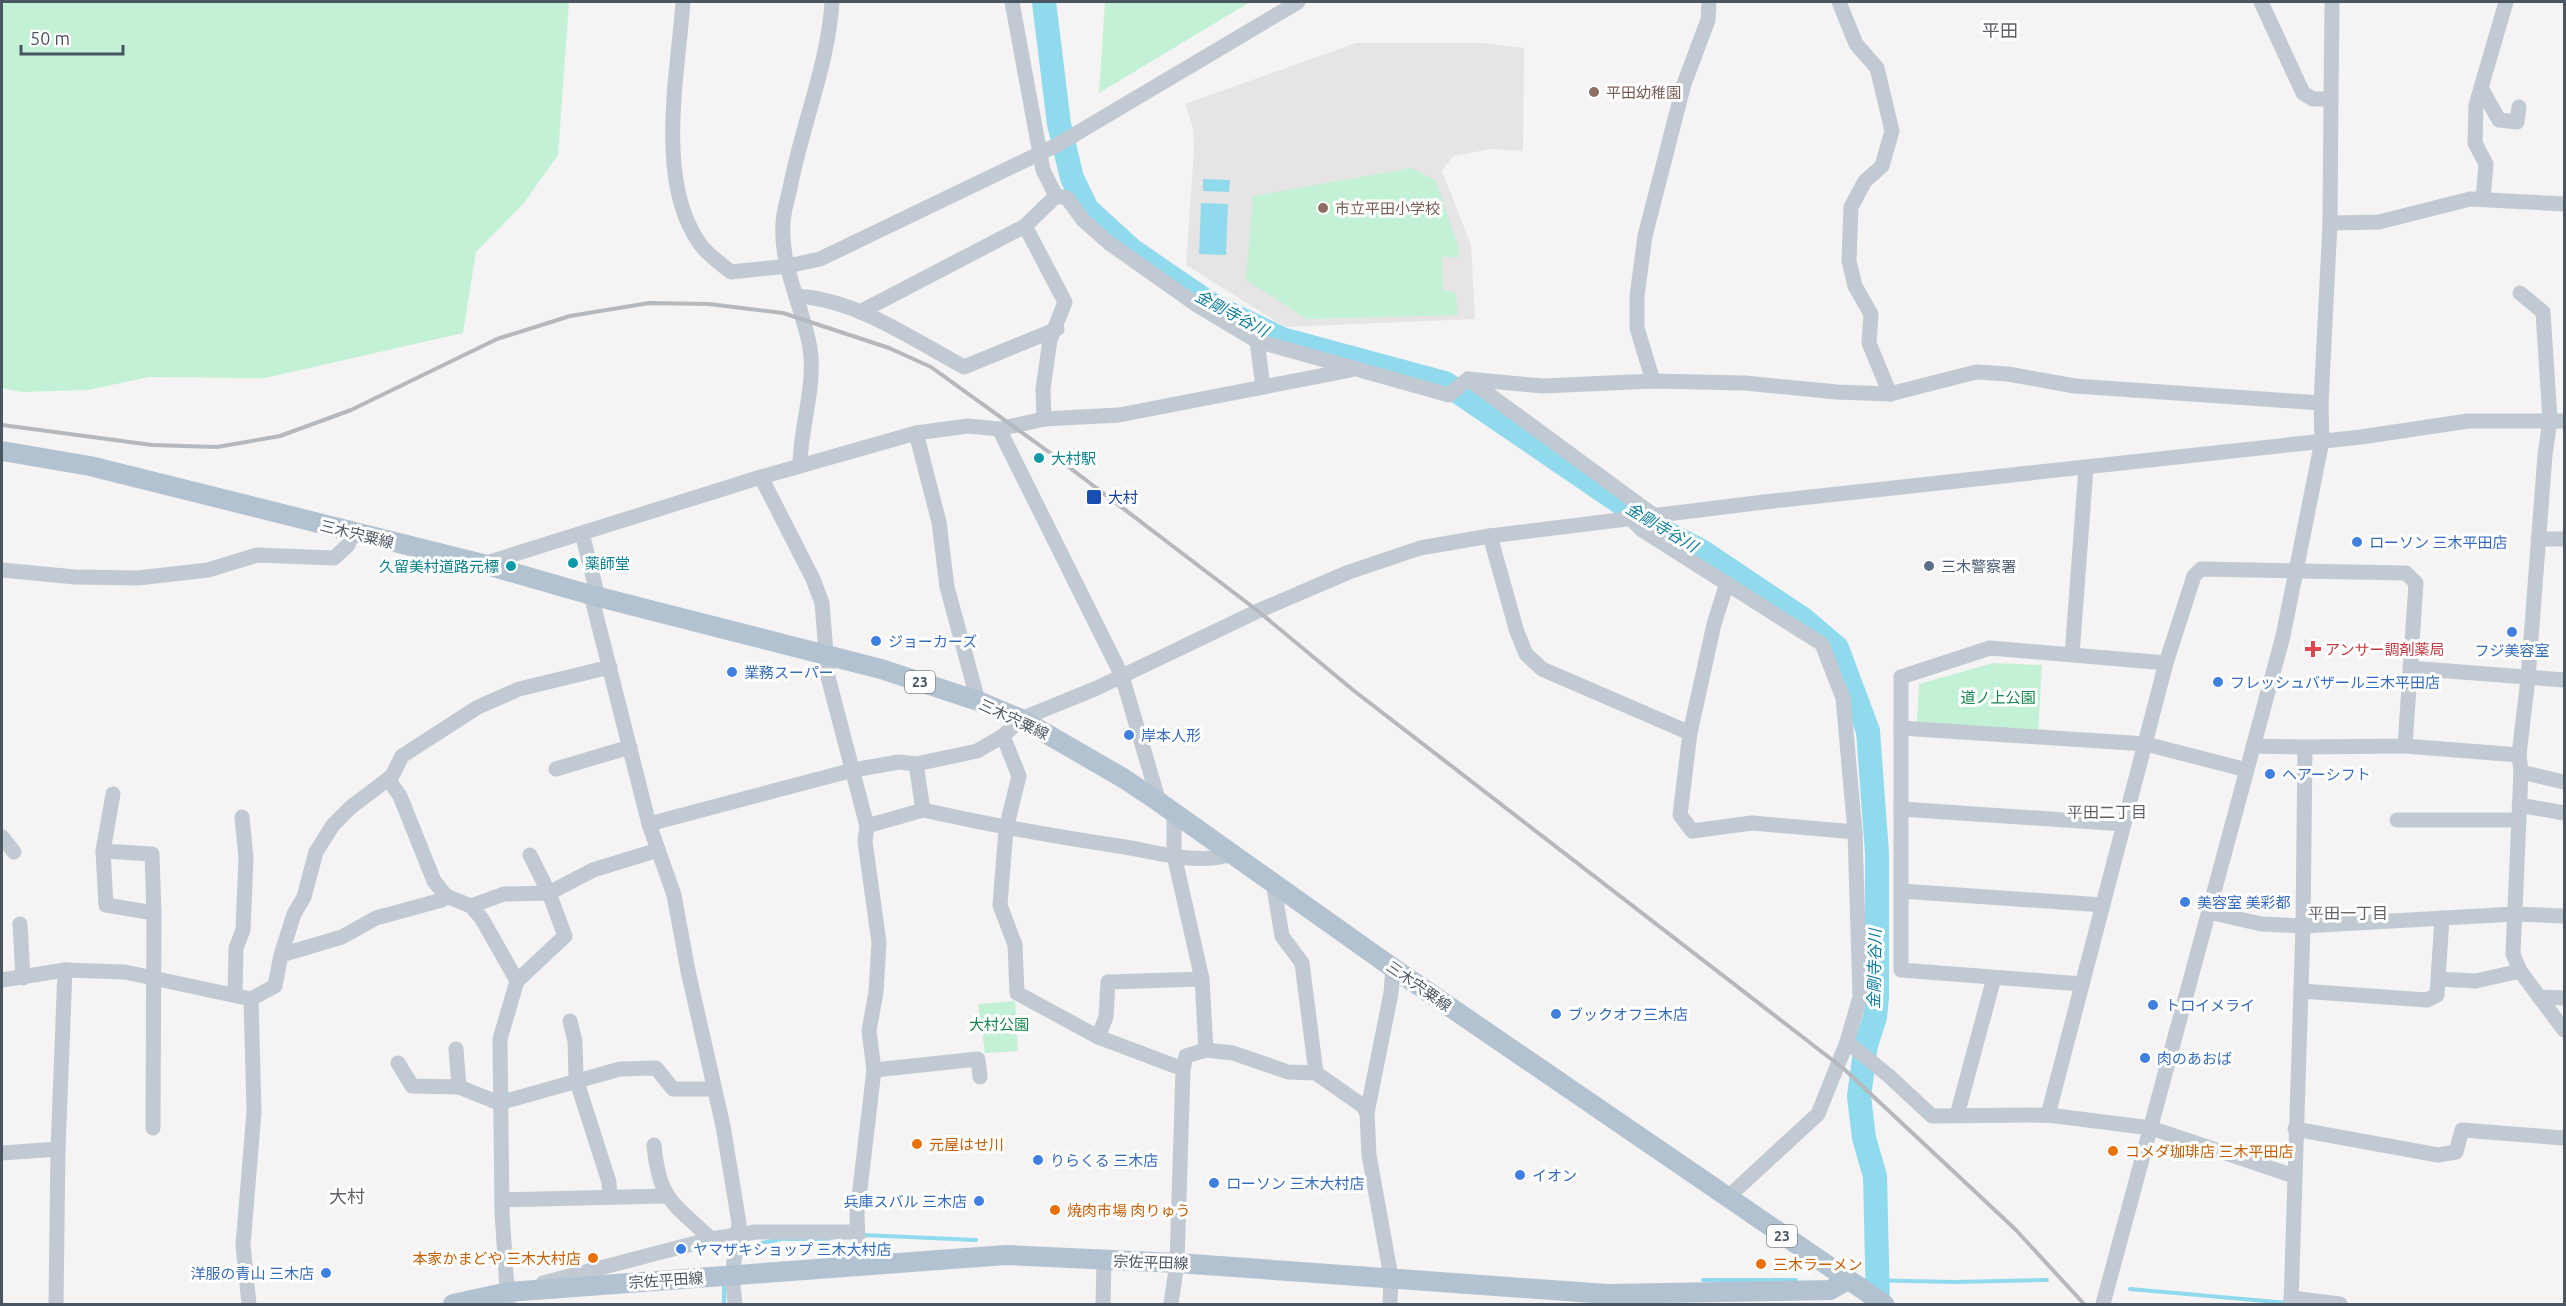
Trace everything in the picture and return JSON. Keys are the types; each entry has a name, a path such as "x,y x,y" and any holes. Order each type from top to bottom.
{"main road":[{"name":"三木宍粟線","path":"2,451 90,466 352,534 483,564 595,596 881,669 978,701 1021,720 1124,778 1167,807 1393,968 1884,1305"},
{"name":"宗佐平田線","path":"453,1305 732,1277 1006,1255 1391,1277 1606,1299 1830,1290 1851,1282"}],"street":[{"path":"683,2 672,133 674,176 689,225 701,245 731,272 788,267 820,259 1042,152 1298,2"},
{"path":"800,466 800,437 809,393 810,350 788,267 783,224 794,167 830,35 832,2"},
{"path":"1012,2 1042,152 1043,170 1056,196"},
{"path":"1653,381 1637,328 1637,296 1645,236 1684,84 1708,20 1709,2"},
{"path":"1839,2 1856,44 1877,68 1892,131 1882,166 1865,181 1851,207 1849,261 1855,286 1870,314 1869,343 1890,394"},
{"path":"2261,2 2302,93 2313,99 2331,99"},
{"path":"2103,1305 2247,770 2298,569 2322,441 2321,403 2330,223 2332,2"},
{"path":"2483,199 2486,164 2475,143 2476,105 2506,2"},
{"path":"2481,88 2499,120 2517,122 2519,106"},
{"path":"860,312 1025,226 1056,196"},
{"path":"1056,196 1067,198 1083,220 1146,270 1257,341 1449,395 1468,379 1543,386 1653,381 1745,383 1837,392 1890,394 1976,372 2086,387 2321,403"},
{"path":"2330,223 2379,222 2470,199 2565,204"},
{"path":"1025,226 1065,302 1057,329 1050,340 1043,389 1044,419"},
{"path":"2520,293 2543,312 2558,420 2545,455 2528,678 2519,754 2521,772 2513,954 2520,971 2565,1030"},
{"path":"796,296 814,297 860,312 964,367 1057,329"},
{"path":"1257,341 1263,387"},
{"path":"483,564 761,477 916,434 968,426 999,429 1044,419 1119,415 1354,369"},
{"path":"1468,379 1656,517"},
{"path":"650,824 853,770 899,762 916,764 977,751 1003,736 1021,720 1122,676 1258,611 1349,572 1420,548 1490,536 1764,502 2322,441 2468,420 2558,420"},
{"path":"999,429 1122,676 1167,807 1174,855 1202,979 1206,1050"},
{"path":"916,434 939,522 947,587 978,701"},
{"path":"2072,655 2086,468"},
{"path":"761,477 816,587 825,623 828,676 867,826 865,841 879,943 876,992 869,1031 874,1070 856,1232 859,1266"},
{"path":"1631,519 1642,530 1822,644 1843,698 1854,832 1860,997 1847,1042 1818,1114 1727,1198"},
{"path":"582,533 610,667 630,747 650,824 675,895 688,971 714,1089 739,1223 732,1277 735,1305"},
{"path":"2,570 75,577 138,578 208,570 257,555 334,558 348,544 352,534"},
{"path":"1490,536 1516,632 1526,654 1542,669 1690,733"},
{"path":"2538,539 2565,539"},
{"path":"2048,1115 2166,663 2194,576 2201,569 2298,569 2406,573 2416,583 2405,746"},
{"path":"1727,582 1714,624 1690,733 1680,815 1692,831 1752,823 1854,832"},
{"path":"2082,984 1901,970 1901,677 1990,648 2166,663"},
{"path":"2,980 65,970 125,972 251,999 274,986 294,914 304,897 316,852 321,843 333,825 351,807 388,779 402,756 478,707 519,689 610,667"},
{"path":"2410,668 2565,680"},
{"path":"1901,728 2146,744 2247,770"},
{"path":"1003,736 1019,776 1005,829 1000,905 1015,945 1017,993 1098,1037 1183,1069"},
{"path":"2253,746 2405,746 2519,754"},
{"path":"555,769 630,747"},
{"path":"2305,747 2303,926 2291,1301 2340,1305"},
{"path":"916,764 923,810"},
{"path":"2521,772 2565,782"},
{"path":"388,779 404,807 434,881 446,896 471,906 482,919 517,981"},
{"path":"113,794 103,851 106,905 154,913"},
{"path":"1901,809 2124,824"},
{"path":"867,826 923,810 1005,829 1174,855 1216,860 1233,854"},
{"path":"2397,820 2518,812 2565,813"},
{"path":"235,995 236,948 243,930 245,870 242,817"},
{"path":"2,837 14,852"},
{"path":"471,906 504,894 549,893 593,870 658,850"},
{"path":"103,851 152,854 155,979 153,1128"},
{"path":"530,855 549,893 565,936 517,981 500,1039 499,1103 508,1298 711,1239 756,1232 856,1232"},
{"path":"1273,882 1282,936 1302,963 1316,1073"},
{"path":"1901,891 2103,905"},
{"path":"281,955 342,937 376,918 442,900 446,896"},
{"path":"2209,912 2261,924 2303,926 2515,914 2565,916"},
{"path":"2301,991 2427,1000 2438,995 2442,918"},
{"path":"20,924 23,978"},
{"path":"1390,1305 1391,1277 1369,1155 1367,1113 1391,993 1393,968"},
{"path":"56,1305 58,1149 65,970"},
{"path":"2439,979 2476,981 2520,971"},
{"path":"1958,1115 1994,978"},
{"path":"1098,1037 1106,1017 1108,982 1202,979"},
{"path":"2540,997 2565,998"},
{"path":"249,1305 243,1245 254,1112 251,999"},
{"path":"570,1021 574,1041 576,1079 609,1182 610,1197"},
{"path":"1847,1042 1889,1076 1932,1116 2048,1115 2151,1128 2295,1176"},
{"path":"456,1049 459,1087"},
{"path":"1171,1305 1177,1263 1183,1069 1186,1056 1206,1050 1233,1053 1288,1072 1316,1073 1363,1106 1367,1113"},
{"path":"874,1070 978,1059 980,1077"},
{"path":"398,1063 412,1086 459,1087 499,1103 576,1079 620,1069 656,1068 673,1089 714,1089"},
{"path":"2295,1130 2438,1155 2456,1152 2462,1130 2565,1138"},
{"path":"654,1145 656,1174 665,1196 711,1239"},
{"path":"2,1153 58,1149"},
{"path":"502,1200 665,1196"},
{"path":"1103,1305 1104,1261"}],"shaded area":[{"name":"市立平田小学校","path":"1356,43 1483,43 1524,48 1523,151 1491,149 1453,156 1442,171 1471,245 1475,319 1285,327 1186,265 1194,148 1193,128 1185,104"}],"green space":[{"path":"2,2 569,2 558,155 524,203 476,252 463,333 265,378 149,377 88,390 21,392 2,388"},
{"path":"1105,2 1250,2 1099,93"},
{"path":"1411,168 1436,181 1458,246 1459,257 1442,257 1443,290 1456,293 1458,315 1307,319 1246,280 1253,196"},
{"name":"道ノ上公園","path":"1993,663 2042,665 2038,733 1917,722 1919,684"},
{"name":"大村公園","path":"1015,1001 1018,1051 985,1053 978,1004"}],"water":[{"path":"1203,179 1230,180 1229,192 1203,191"},
{"path":"1201,203 1228,204 1226,255 1199,254"}],"waterway":[{"name":"金剛寺谷川","path":"1044,2 1059,124 1072,178 1087,209 1133,251 1212,305 1282,339 1445,383 1659,529 1703,552 1803,619 1837,648 1868,731 1877,853 1877,997 1875,1017 1866,1045 1859,1096 1864,1138 1875,1176 1878,1304"},
{"path":"863,1235 976,1240"},
{"path":"757,1244 782,1239 829,1239"},
{"path":"1703,1280 1796,1280"},
{"path":"1862,1280 1955,1282 2047,1280"},
{"path":"724,1286 724,1304"},
{"path":"2130,1289 2289,1303"}],"railway":[{"path":"2,425 152,445 217,447 280,436 351,410 497,339 570,316 649,303 709,304 783,313 889,348 931,367 1053,455 1258,611 1353,690 1844,1069 2015,1229 2084,1304"}],"place":[{"name":"平田幼稚園","path":"1594,92"},
{"name":"市立平田小学校","path":"1323,208"},
{"name":"大村駅","path":"1039,458"},
{"name":"大村","path":"1094,497"},
{"name":"ローソン 三木平田店","path":"2357,542"},
{"name":"薬師堂","path":"573,563"},
{"name":"久留美村道路元標","path":"511,566"},
{"name":"三木警察署","path":"1929,566"},
{"name":"フジ美容室","path":"2512,632"},
{"name":"ジョーカーズ","path":"876,641"},
{"name":"アンサー調剤薬局","path":"2313,649"},
{"name":"業務スーパー","path":"732,672"},
{"name":"フレッシュバザール三木平田店","path":"2218,682"},
{"name":"岸本人形","path":"1129,735"},
{"name":"ヘアーシフト","path":"2270,774"},
{"name":"美容室 美彩都","path":"2185,902"},
{"name":"トロイメライ","path":"2153,1005"},
{"name":"ブックオフ三木店","path":"1556,1014"},
{"name":"肉のあおば","path":"2145,1058"},
{"name":"元屋はせ川","path":"917,1144"},
{"name":"コメダ珈琲店 三木平田店","path":"2113,1151"},
{"name":"りらくる 三木店","path":"1038,1160"},
{"name":"イオン","path":"1520,1175"},
{"name":"ローソン 三木大村店","path":"1214,1183"},
{"name":"兵庫スバル 三木店","path":"979,1201"},
{"name":"焼肉市場 肉りゅう","path":"1055,1210"},
{"name":"ヤマザキショップ 三木大村店","path":"681,1249"},
{"name":"本家かまどや 三木大村店","path":"593,1258"},
{"name":"三木ラーメン","path":"1761,1264"},
{"name":"洋服の青山 三木店","path":"326,1273"}],"district":[{"name":"平田","path":"2000,30"},
{"name":"平田二丁目","path":"2107,812"},
{"name":"平田一丁目","path":"2348,913"},
{"name":"大村","path":"347,1196"}]}
